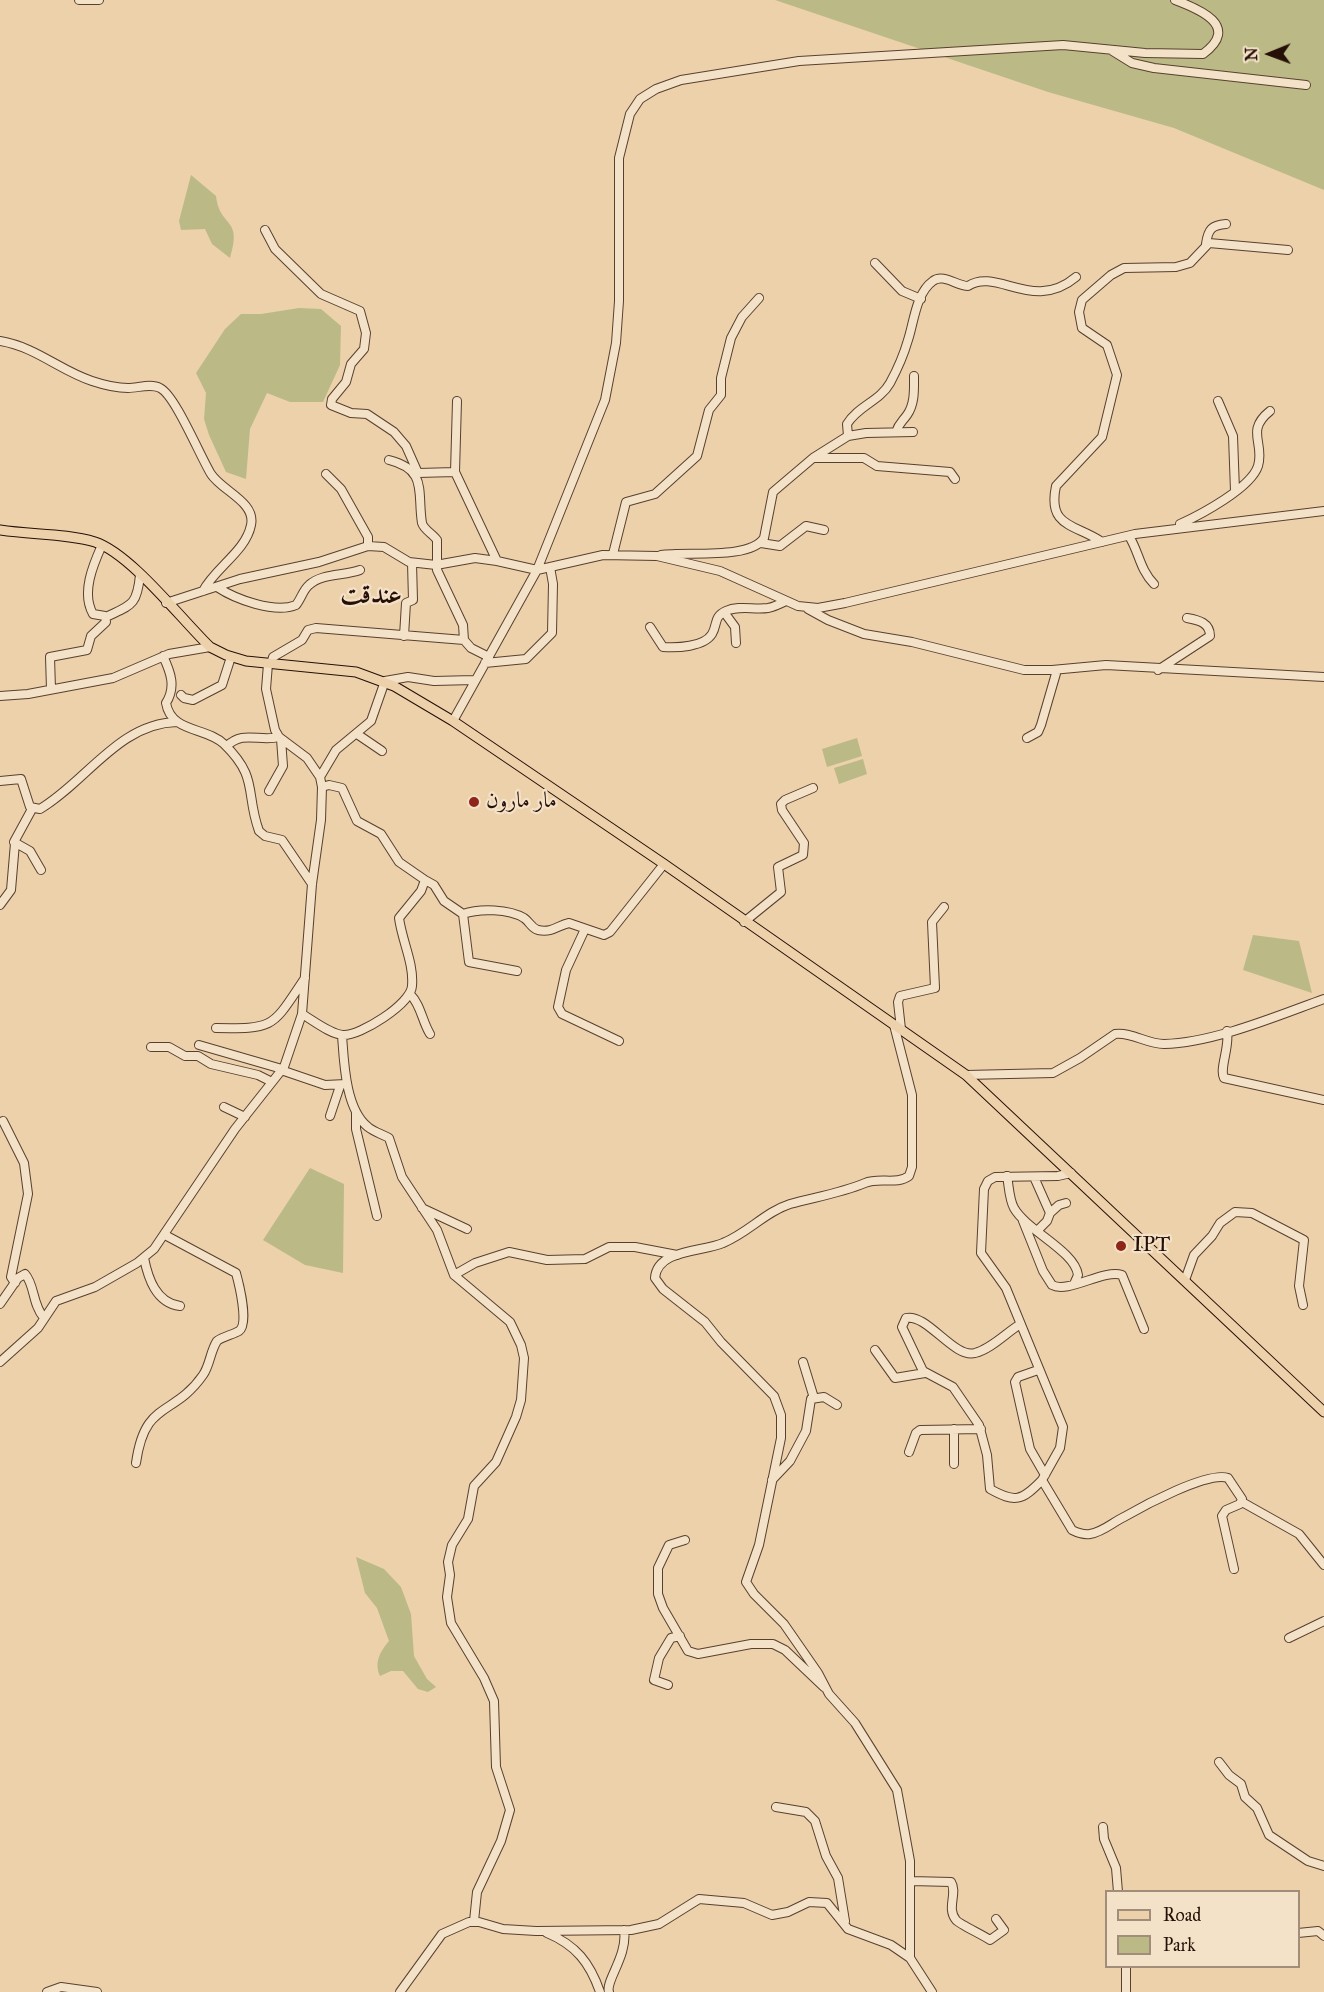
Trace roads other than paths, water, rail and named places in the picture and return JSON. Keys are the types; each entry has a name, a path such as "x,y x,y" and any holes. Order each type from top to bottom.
{"main road":[{"path":"0,530 65,536 102,545 140,575 210,646 231,657 270,664 356,672 385,681 453,721 664,864 966,1075 1324,1412"}],"street":[{"path":"79,0 99,0"},
{"path":"453,721 537,570 599,417 610,381 619,301 618,158 630,114 640,99 656,89 681,80 799,61 1063,45 1193,55 1210,49 1217,33 1213,19 1208,14 1175,0"},
{"path":"1110,49 1132,63 1154,68 1306,85"},
{"path":"1102,542 1061,521 1056,513 1056,486 1074,470 1106,431 1117,375 1107,345 1082,328 1080,305 1087,294 1099,288 1117,271 1124,268 1176,267 1190,263 1200,255 1206,244 1209,230 1213,226 1226,224"},
{"path":"265,230 275,249 321,294 360,311 366,333 364,349 351,364 346,382 332,399 331,405 351,413 367,414 394,432 406,446 418,473 455,472"},
{"path":"1206,244 1288,250"},
{"path":"876,263 902,291 921,299"},
{"path":"848,436 847,424 851,417 879,396 890,383 908,341 921,299 932,281 940,278 962,286 986,280 1005,287 1045,293 1066,286 1077,277"},
{"path":"613,554 626,502 655,494 697,456 709,410 721,395 721,378 731,338 742,317 759,298"},
{"path":"0,341 29,348 90,380 115,387 153,385 161,388 171,399 211,475 249,508 252,516 249,533 209,579 203,591"},
{"path":"896,432 899,422 908,414 914,397 915,376"},
{"path":"457,401 455,472 497,561"},
{"path":"1218,401 1233,436 1235,490"},
{"path":"1170,528 1194,518 1235,490 1255,472 1259,457 1256,433 1261,418 1270,411"},
{"path":"761,543 773,492 813,458 848,436 913,432"},
{"path":"813,458 864,458 877,466 928,472 950,472 955,479"},
{"path":"389,460 410,469 420,485 423,524 437,540 436,565 463,625 464,639 471,648 487,660 526,660 552,633 553,584 550,567"},
{"path":"326,474 341,489 368,537 368,546"},
{"path":"807,608 845,603 1170,528 1324,512"},
{"path":"166,603 217,587 319,562 368,546 384,547 402,560 412,562 436,565 475,558 537,570 613,554 657,556 736,551 761,543 780,546 806,526 824,530"},
{"path":"1129,536 1137,548 1143,572 1154,584"},
{"path":"102,545 91,571 89,599 93,614 106,617 132,604 137,595 140,575"},
{"path":"657,556 720,571 864,634 912,642 1024,670 1057,670 1106,665 1158,670 1324,676"},
{"path":"404,636 404,609 406,603 413,600 412,562"},
{"path":"217,587 235,597 281,609 296,605 308,586 318,579 346,575 360,570"},
{"path":"650,627 663,647 686,646 711,636 717,616 724,612 737,608 770,608 786,601"},
{"path":"724,612 735,627 736,643"},
{"path":"51,689 49,658 87,650 90,637 103,627 106,617"},
{"path":"1158,670 1210,636 1209,629 1203,622 1187,618"},
{"path":"269,790 283,765 280,738 273,723 266,688 273,657 302,640 308,630 337,628 404,636 464,639"},
{"path":"0,696 122,676 177,651 210,646"},
{"path":"163,656 172,682 172,691 166,706 177,722"},
{"path":"181,695 192,700 222,685 231,657"},
{"path":"1027,738 1038,732 1057,670"},
{"path":"320,777 332,755 373,718 385,681 408,677 434,681 474,680"},
{"path":"32,808 40,808 61,795 106,752 153,725 177,722 220,741 245,766 259,831 264,836 282,840 312,884"},
{"path":"357,734 382,751"},
{"path":"0,1362 33,1333 59,1299 90,1289 144,1258 165,1235 245,1117 282,1069 296,1039 302,1014 312,884 321,820 320,777 307,758 280,738 242,736 227,746"},
{"path":"0,781 21,779 32,808"},
{"path":"322,787 329,784 342,788 357,821 381,834 399,862 434,885 444,901 463,914 484,911 518,915 529,922 533,928 540,930 558,929 569,923 600,935 610,932 664,864"},
{"path":"744,922 781,892 778,867 803,855 804,843 782,810 781,804 784,800 813,788"},
{"path":"0,905 11,890 15,843 21,825 32,808"},
{"path":"15,843 30,851 40,870"},
{"path":"425,880 421,891 399,918 411,972 410,994 419,1005 420,1013 430,1034"},
{"path":"825,1688 818,1673 784,1624 754,1594 746,1582 759,1545 782,1430 782,1415 777,1401 705,1322 657,1284 655,1278 657,1268 665,1260 725,1242 766,1215 789,1204 852,1190 865,1183 903,1179 909,1176 912,1167 912,1095 898,1027 898,1002 900,996 935,988 932,922 944,907"},
{"path":"463,914 469,963 517,971"},
{"path":"585,929 566,970 558,1007 562,1014 619,1041"},
{"path":"216,1028 259,1028 269,1025 306,977"},
{"path":"302,1014 342,1035 356,1032 384,1017 410,994"},
{"path":"966,1075 1053,1073 1080,1058 1114,1034 1162,1044 1227,1031 1324,999"},
{"path":"1227,1031 1229,1047 1221,1071 1224,1078 1324,1101"},
{"path":"330,1116 343,1085 342,1035"},
{"path":"199,1045 282,1069 325,1085 343,1085"},
{"path":"151,1047 169,1047 185,1056 198,1056 211,1064 258,1075 272,1082"},
{"path":"343,1085 356,1111 367,1126 389,1138 402,1177 441,1239 454,1275 510,1322 521,1345 524,1365 516,1417 496,1462 474,1486 468,1519 452,1545 448,1562 450,1575 447,1597 451,1623 484,1678 494,1701 496,1767 510,1810 501,1841 477,1892 474,1921"},
{"path":"224,1107 245,1117"},
{"path":"356,1111 356,1129 377,1216"},
{"path":"3,1121 24,1163 28,1194 11,1277 15,1283"},
{"path":"875,1350 895,1378 925,1373 945,1381 956,1389 981,1429 987,1455 990,1489 1006,1497 1017,1499 1030,1493 1044,1478 1060,1448 1063,1427 1004,1283 982,1255 980,1247 985,1186 992,1178 1058,1176 1071,1173"},
{"path":"1007,1176 1013,1205 1023,1221 1038,1260 1052,1285 1059,1288 1116,1274 1122,1275 1144,1329"},
{"path":"1034,1177 1050,1213"},
{"path":"1036,1231 1047,1221 1050,1213 1059,1205 1066,1203"},
{"path":"420,1207 467,1229"},
{"path":"1185,1280 1192,1258 1212,1236 1220,1223 1235,1212 1247,1211 1304,1240 1299,1286 1303,1305"},
{"path":"1023,1221 1074,1265 1078,1275 1074,1284"},
{"path":"136,1463 139,1445 149,1420 185,1395 203,1375 217,1341 239,1331 243,1324 244,1310 236,1273 165,1235"},
{"path":"454,1275 481,1260 509,1252 547,1260 585,1259 606,1247 635,1246 678,1255"},
{"path":"144,1258 150,1283 163,1300 180,1306"},
{"path":"0,1304 22,1275 27,1275 35,1306 44,1318"},
{"path":"925,1373 903,1332 902,1322 906,1318 918,1319 969,1353 983,1350 1019,1324"},
{"path":"802,1362 814,1398"},
{"path":"1038,1370 1018,1377 1015,1383 1029,1449 1070,1526 1082,1534 1101,1530 1161,1498 1220,1476 1231,1480 1242,1497 1242,1502"},
{"path":"771,1481 790,1461 805,1435 810,1401 824,1397 837,1405"},
{"path":"954,1429 954,1464"},
{"path":"909,1452 919,1431 981,1429"},
{"path":"1242,1502 1299,1534 1324,1565"},
{"path":"1234,1569 1222,1516 1242,1502"},
{"path":"685,1540 669,1545 660,1560 657,1575 659,1599 688,1651 698,1654 751,1644 777,1646 825,1688 855,1724 897,1790 909,1850 910,1958"},
{"path":"1289,1638 1324,1621"},
{"path":"668,1685 654,1680 655,1672 671,1638 680,1636"},
{"path":"1220,1761 1229,1775 1241,1784 1245,1797 1257,1809 1269,1835 1308,1861 1324,1866"},
{"path":"776,1807 806,1812 815,1821 826,1856 838,1878 845,1925"},
{"path":"1103,1827 1104,1839 1116,1868 1118,1890"},
{"path":"911,1881 951,1881 954,1890 953,1914 957,1921 990,1940 1004,1930 996,1919"},
{"path":"400,1992 442,1934 474,1921 503,1929 543,1932 624,1930 659,1923 690,1903 707,1899 744,1904 763,1913 778,1915 802,1903 819,1901 832,1907 845,1925 855,1932 891,1945 910,1958 932,1992"},
{"path":"609,1992 609,1981 625,1950 624,1930"},
{"path":"1300,1933 1318,1931 1324,1936"},
{"path":"543,1932 568,1943 579,1952 600,1992"},
{"path":"1125,1992 1126,1968"},
{"path":"47,1992 61,1987 97,1992"}],"place":[{"name":"مار مارون","path":"474,802"},
{"name":"IPT","path":"1121,1246"}],"district":[{"name":"عندقت","path":"371,597"}]}
